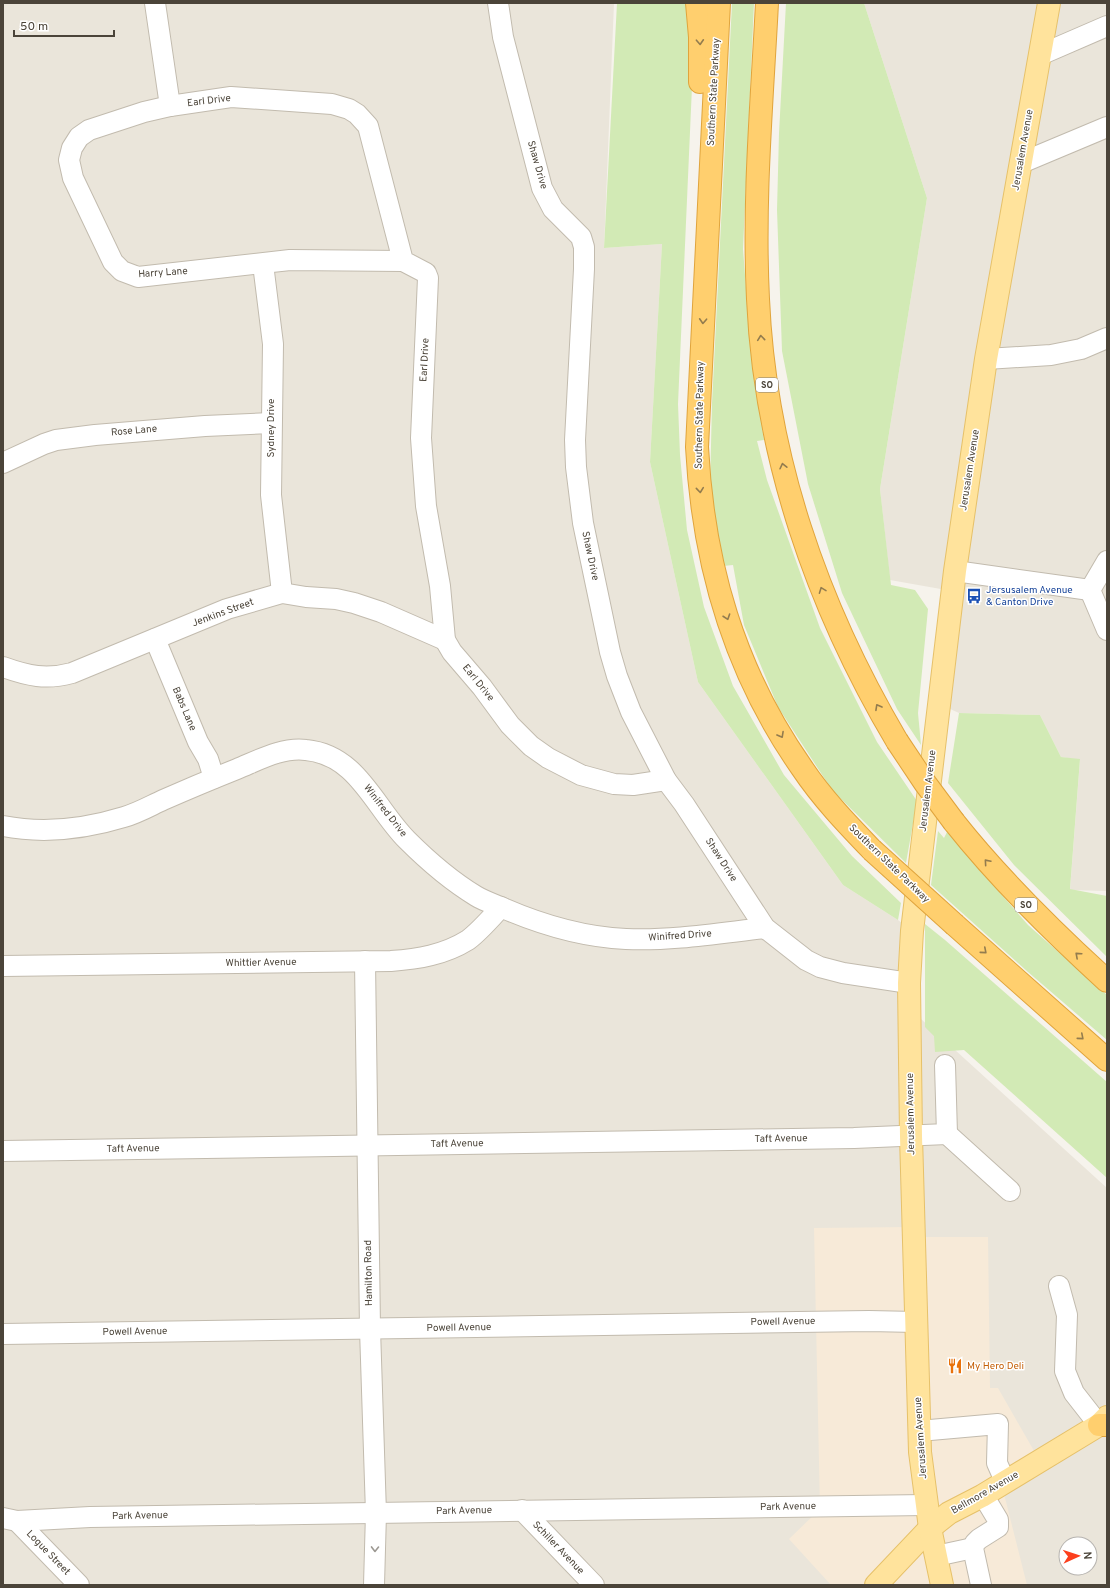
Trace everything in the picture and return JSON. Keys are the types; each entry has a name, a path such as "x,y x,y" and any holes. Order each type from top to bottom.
{"highway":[{"path":"697,3 701,53 697,162 705,282"},
{"name":"Southern State Parkway","path":"718,3 697,447 703,516 707,542 719,591 746,668 784,742 833,808 872,850 1107,1060"},
{"name":"SO","path":"767,3 757,200 756,249 759,324 768,397 789,492 804,540 832,615 862,679 898,741 925,783 983,858 1017,896 1051,930 1107,981"}],"main road":[{"name":"Jerusalem Avenue","path":"942,1585 926,1505 919,1431 911,1136 910,983 912,931 954,571 986,360 1048,3"},
{"name":"Bellmore Avenue","path":"876,1585 930,1528 949,1514 1104,1423"}],"street":[{"path":"155,3 170,106"},
{"name":"Shaw Drive","path":"498,3 503,37 542,188 553,209 577,232 583,241 584,269 575,440 576,467 583,523 610,652 617,676 637,726 666,780 684,804 765,928 806,960 820,967 843,973 910,983"},
{"path":"1040,54 1107,26"},
{"name":"Earl Drive","path":"170,106 231,97 332,104 349,109 357,114 368,126 403,261 426,273 428,278 421,438 426,506 440,586 445,640 452,652 482,687 510,725 531,746 548,758 581,775 614,784 633,785 666,780"},
{"name":"Harry Lane","path":"170,106 144,112 89,130 79,137 72,148 69,160 74,178 113,262 122,271 138,277 290,260 403,261"},
{"path":"1021,163 1107,127"},
{"name":"Sydney Drive","path":"263,264 273,344 271,495 282,593"},
{"path":"986,360 1051,355 1080,349 1107,338"},
{"name":"Rose Lane","path":"3,464 44,444 56,440 110,433 271,423"},
{"path":"1090,590 1107,561"},
{"path":"954,571 1090,590"},
{"path":"1090,590 1107,630"},
{"name":"Jenkins Street","path":"3,667 40,677 57,677 72,673 227,609 282,593 306,597 336,599 354,603 381,612 445,640"},
{"name":"Babs Lane","path":"155,639 198,742 208,759 214,778"},
{"name":"Winifred Drive","path":"3,826 17,829 44,831 83,828 126,816 277,753 290,750 307,750 337,759 351,769 406,839 431,863 477,896 501,907 563,930 598,937 628,939 689,936 765,928"},
{"path":"721,933 740,920 746,909 748,900"},
{"name":"Whittier Avenue","path":"3,966 391,961 418,959 445,952 468,940 481,929 501,907"},
{"name":"Hamilton Road","path":"365,961 370,1329 376,1513 374,1585"},
{"path":"945,1065 947,1134 1010,1191"},
{"name":"Taft Avenue","path":"3,1151 846,1138 947,1134"},
{"path":"1059,1286 1067,1315 1066,1371 1074,1393 1104,1423"},
{"name":"Powell Avenue","path":"3,1334 869,1321 916,1322"},
{"path":"919,1431 998,1424 997,1463 1005,1481"},
{"path":"981,1585 973,1548 979,1539 998,1527 998,1520 983,1495"},
{"name":"Park Avenue","path":"10,1520 90,1517 926,1505"},
{"name":"Schiller Avenue","path":"522,1510 594,1585"},
{"name":"Logue Street","path":"10,1520 79,1585"},
{"path":"936,1556 973,1548"}],"shaded area":[{"path":"3,3 614,3 604,248 662,244 650,462 698,682 843,885 898,920 912,931 910,1009 1107,1188 1107,1585 3,1585"},
{"path":"864,3 1107,3 1107,891 1070,890 1080,760 1061,757 1040,715 959,713 939,704 952,591 890,580 880,489 927,198"},
{"path":"911,1227 912,1237 988,1237 990,1388 998,1388 1041,1463 1002,1486 1027,1585 831,1585 789,1539 820,1509 814,1228"}],"green space":[{"path":"617,3 690,3 694,41 678,404 680,455 687,530 704,607 733,686 784,775 852,856 901,903 898,920 843,885 698,682 650,462 662,244 604,248"},
{"path":"732,3 754,3 743,249 749,327 764,440 757,441 767,480 820,628 877,742 917,801 906,863 832,790 778,707 744,625 733,565 723,566 710,487 712,403"},
{"path":"786,3 864,3 927,198 880,489 891,585 915,590 928,609 918,713 921,745 897,709 842,593 808,484 782,351 777,210 779,133"},
{"path":"959,713 1040,715 1061,757 1080,759 1070,889 1107,896 1107,957 1014,865 948,783"},
{"path":"938,831 944,838 947,832 1028,925 1107,995 1107,1040 931,885"},
{"path":"925,924 1107,1082 1107,1178 964,1050 935,1052 934,1036 925,1027"}],"place":[{"name":"Jersusalem Avenue & Canton Drive","path":"974,596"},
{"name":"My Hero Deli","path":"955,1366"}]}
